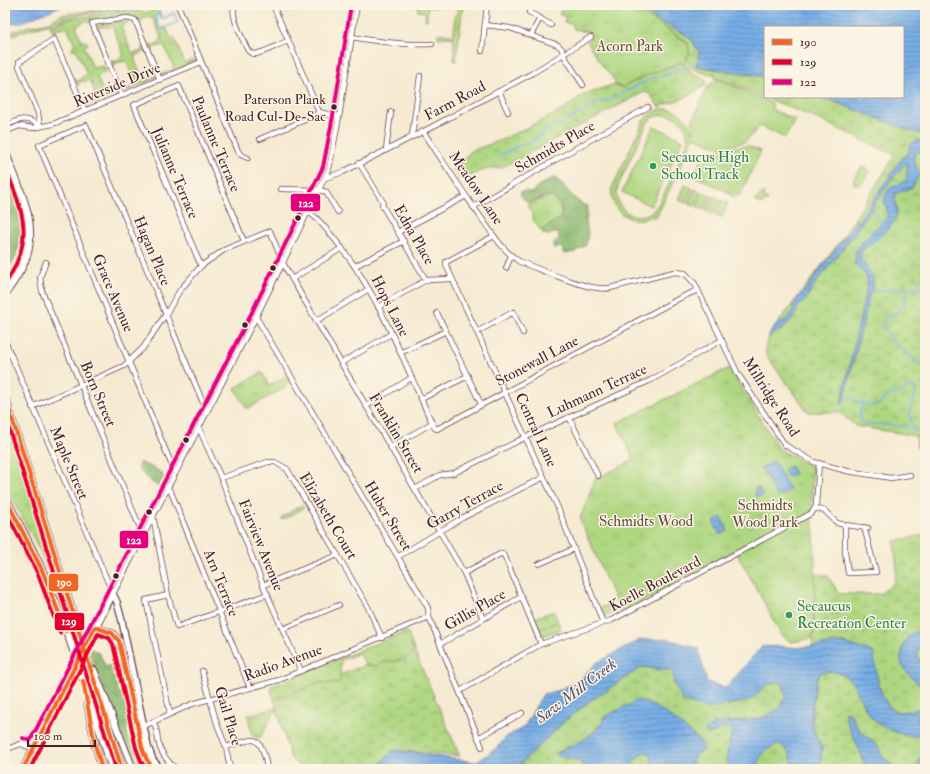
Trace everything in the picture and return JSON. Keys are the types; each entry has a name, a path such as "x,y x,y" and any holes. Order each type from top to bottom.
{"highway":[{"path":"5,151 28,212 31,233 25,262 5,295"},
{"path":"5,279 12,273 20,258 25,236 23,216 6,168"},
{"path":"5,396 122,769"},
{"path":"5,497 31,547 50,590 83,681 112,769"},
{"path":"94,630 109,631 119,640 142,746 146,758 153,769"},
{"path":"80,635 133,769"},
{"path":"83,681 95,744"}],"main road":[{"path":"23,769 113,594"},
{"path":"113,594 117,602 122,621 152,757 161,769"},
{"path":"95,744 102,769"}],"street":[{"path":"178,5 238,151 241,155 248,158"},
{"path":"235,5 232,11 233,15 250,53 254,54 260,52 288,40"},
{"path":"273,5 319,112"},
{"path":"113,594 256,317 325,178 332,157 357,5"},
{"path":"482,51 486,5"},
{"path":"529,12 551,25"},
{"path":"122,96 92,24 127,18 136,20 160,80"},
{"path":"531,36 540,18"},
{"path":"485,25 510,28 558,45 562,49 563,54 583,85"},
{"path":"352,37 414,45 432,44"},
{"name":"Farm Road","path":"325,178 334,176 386,150 499,91 531,74 591,37"},
{"path":"40,126 38,113 19,66 19,62 54,38 85,111"},
{"name":"Riverside Drive","path":"5,132 19,126 34,128 53,124 202,62"},
{"path":"412,136 420,76"},
{"name":"Paulanne Terrace","path":"149,98 179,86 244,241"},
{"path":"499,91 508,112"},
{"name":"Julianne Terrace","path":"149,98 134,105 201,266"},
{"name":"Schmidts Place","path":"473,207 648,107"},
{"path":"319,112 339,117"},
{"path":"260,139 314,116 319,112"},
{"path":"386,150 391,112"},
{"path":"5,126 26,119 33,121 40,126"},
{"name":"Hagan Place","path":"61,135 86,125 207,412"},
{"name":"Meadow Lane","path":"423,131 494,236 512,256 520,262 599,289 610,288 674,272 681,272 688,275 698,290"},
{"name":"Grace Avenue","path":"61,135 39,145 175,473"},
{"name":"Edna Place","path":"359,163 383,202 382,205 426,280"},
{"path":"281,189 319,190 326,192 338,212"},
{"path":"398,232 466,196"},
{"name":"Hops Lane","path":"308,212 314,215 342,248 369,289 432,423"},
{"name":"Franklin Street","path":"244,241 270,231 282,263 464,574 483,619"},
{"name":"Central Lane","path":"494,236 446,262 446,266 544,476 603,623"},
{"path":"32,407 82,386 129,363 143,348 180,290 201,266 222,252 244,241"},
{"path":"355,266 404,241"},
{"path":"292,279 342,248"},
{"path":"506,268 512,256"},
{"name":"Born Street","path":"46,262 40,277 42,291 143,535"},
{"path":"378,307 426,280 452,279"},
{"path":"316,321 369,289"},
{"name":"Millridge Road","path":"698,290 738,374 783,442 792,449 819,463 847,471 880,477 897,478 910,475"},
{"name":"Stonewall Lane","path":"432,423 437,429 505,391 682,297 698,290"},
{"path":"477,332 513,312 523,333"},
{"path":"437,313 481,404"},
{"name":"Huber Street","path":"256,317 399,556 428,608 429,617 482,747"},
{"path":"400,353 446,332"},
{"path":"341,363 391,334"},
{"name":"Luhmann Terrace","path":"415,489 440,475 454,473 526,437 651,380 722,340"},
{"name":"Maple Street","path":"5,341 113,594"},
{"path":"421,399 468,376"},
{"path":"366,406 411,378"},
{"path":"569,417 598,476"},
{"path":"391,448 432,423"},
{"name":"Fairview Avenue","path":"199,428 221,478 263,584 301,671"},
{"name":"Elizabeth Court","path":"221,478 268,462 276,462 287,469 368,607 382,638"},
{"path":"819,463 816,508 825,511 837,523 866,528 876,572 848,574 845,552 846,525"},
{"name":"Garry Terrace","path":"399,556 462,518 544,476"},
{"name":"Arn Terrace","path":"167,488 171,492 221,612 250,688"},
{"name":"Koelle Boulevard","path":"460,691 541,644 612,620 659,596 807,516 814,512 816,508"},
{"path":"153,516 168,596 177,628 268,594"},
{"path":"539,564 574,549"},
{"path":"464,574 502,553 541,644"},
{"path":"263,584 338,555"},
{"path":"168,596 146,600 170,714"},
{"name":"Gillis Place","path":"440,644 522,597"},
{"path":"283,629 339,605"},
{"name":"Radio Avenue","path":"144,726 192,704 273,683 429,617"},
{"name":"Gail Place","path":"202,671 217,724 226,747 230,769"},
{"path":"478,738 522,713"},
{"path":"154,722 158,742 162,751 170,763 177,769"},
{"path":"5,750 31,740 38,741"},
{"path":"226,747 253,740 258,742 261,746 267,769"},
{"path":"21,744 33,749"}],"green space":[{"path":"137,5 154,5 153,9 139,8 83,14 5,38 5,35 25,27 49,22 61,15"},
{"path":"156,5 160,5 158,9 162,18 159,14 155,16 160,29 166,27 171,39 174,37 184,63 192,60 197,61 164,75 160,73 162,72 164,74 174,68 164,45 153,47 153,50 151,51 149,45 151,44 153,46 162,40 153,18 141,19 142,22 139,23 130,11 138,10 142,12 151,12"},
{"path":"418,5 439,5 437,8 428,7 427,20 425,20 426,12 418,11"},
{"path":"449,5 463,5 456,61 454,61 454,39 451,37 438,38 438,34 449,34 453,37 454,23 458,7"},
{"name":"Acorn Park","path":"564,5 631,5 687,43 690,54 684,64 679,63 622,87 615,85 615,81 602,65 587,41 590,39 587,32 574,29 571,24 564,22 566,17 559,14"},
{"path":"631,5 634,5 660,22 683,33 692,40 699,52 697,66 764,77 764,97 721,79 715,79 715,74 693,69 688,62 687,57 690,54 687,42"},
{"path":"128,11 131,16 95,21 92,20 90,16 96,16"},
{"path":"89,16 91,21 88,22 86,20 76,27 82,42 86,41 88,44 84,46 93,68 104,66 106,71 97,77 105,96 118,93 87,106 84,104 88,105 97,99 90,80 78,82 79,85 77,86 74,79 78,81 87,75 76,49 73,50 72,47 75,45 67,27 55,29 56,32 53,32 50,26 71,19"},
{"path":"130,21 121,27 132,53 143,51 134,58 143,80 154,78 154,75 156,75 154,79 126,90 136,84 126,61 115,63 115,66 113,67 111,60 115,62 124,55 112,26 108,28 100,27 99,32 98,26 100,24"},
{"path":"144,47 147,53 143,51 142,48"},
{"path":"679,63 687,65 694,75 705,79 707,84 684,98 659,107 650,94 644,92 503,167 483,170 462,180 453,169 452,166 461,162 471,151 499,141 563,110 581,96 612,85 622,87"},
{"path":"721,80 773,104 771,109 795,120 785,138 760,126 745,142 720,148 692,136 691,144 656,218 652,216 636,220 623,215 614,204 612,188 644,120 659,110 673,110 685,118 693,133 693,119 708,86 715,81","holes":["667,115 677,118 685,126 687,131 687,143 677,167 654,210 642,216 630,214 626,212 619,204 617,196 618,186 646,125 652,118"]},
{"path":"767,98 825,98 911,131 925,134 925,455 917,448 916,436 856,426 839,412 808,412 766,355 766,344 772,331 844,236 895,155 820,120"},
{"name":"Secaucus High School Track","path":"654,126 683,140 651,206 622,192"},
{"path":"748,146 761,151 740,195 734,197 730,195 730,193 693,175 701,161 732,148"},
{"path":"864,167 869,170 869,174 861,184 857,185 854,183 854,178 861,168"},
{"path":"5,176 17,205 20,222 20,237 14,260 5,270"},
{"path":"552,178 559,182 582,204 588,206 586,222 588,234 586,245 575,252 564,254 563,248 561,247 553,249 554,243 559,238 558,232 548,235 543,234 542,230 561,218 562,208 552,196 546,196 528,204 520,194 521,192 525,191 532,193 539,185"},
{"path":"685,185 692,188 686,203 679,200"},
{"path":"694,189 701,192 695,206 688,204"},
{"path":"703,192 710,195 704,210 697,207"},
{"path":"764,192 763,198 768,200 761,204 754,201"},
{"path":"712,196 719,199 713,214 706,211"},
{"path":"546,197 552,197 561,207 561,217 541,231 527,206"},
{"path":"721,200 728,203 722,217 715,215"},
{"name":"Schmidts Wood","path":"729,368 779,449 812,467 812,519 814,528 815,574 813,638 792,642 781,635 735,550 621,614 580,519 595,479 634,460 617,423"},
{"path":"262,372 269,386 286,376 289,381 285,385 286,387 247,409 235,388"},
{"path":"9,426 66,611 41,552 5,486 5,427"},
{"path":"139,463 152,467 161,473 165,480 158,486 144,475 138,467"},
{"path":"302,505 304,508 282,520 282,517"},
{"path":"925,535 925,631 920,631 913,639 903,651 901,659 902,664 908,673 925,689 925,708 900,712 893,710 883,697 877,677 873,652 843,643 812,646 814,629 815,574 828,576 839,594 880,594 893,584 897,570 894,541"},
{"path":"610,604 614,612 604,617 601,608"},
{"path":"554,611 558,622 539,629 535,618"},
{"path":"558,622 561,629 542,636 539,629"},
{"path":"407,631 414,650 408,657 396,661 382,661 377,666 365,665 360,653 341,660 340,680 338,683 318,683 278,699 274,699 270,687"},
{"path":"925,643 925,665 918,657 918,651"},
{"path":"92,649 99,653 106,667 121,661 151,769 135,769 107,700 90,652"},
{"path":"414,650 460,756 393,750 380,765 373,769 303,769 291,759 274,699 278,699 318,683 338,683 340,680 340,675 365,665 377,666 382,661 404,659"},
{"path":"642,667 670,670 673,673 750,701 765,686 779,681 783,685 786,697 781,704 782,708 762,718 714,724 709,735 727,726 732,732 725,769 696,769 692,762 697,753 603,722 584,740 556,753 557,756 577,761 583,765 584,769 522,769 522,762 567,719 590,701"},
{"path":"831,670 846,676 851,680 858,690 869,714 878,723 890,730 911,736 925,737 925,759 920,759 916,769 896,769 883,757 877,745 860,731 850,713 845,713 846,720 864,761 865,769 820,769 822,749 812,725 812,709 816,682 820,673"},
{"path":"276,708 277,711 275,711 260,738 252,736 248,715"},
{"path":"780,744 790,755 792,769 758,769 758,764 764,752 771,747"},
{"path":"644,752 651,755 652,769 631,769 631,765"}],"water":[{"path":"5,5 72,5 59,7 20,23 14,23 5,28"},
{"path":"640,5 925,5 925,134 911,131 825,98 904,98 904,26 764,26 764,77 697,66 699,52 692,40 683,33 660,22"},
{"path":"917,140 925,142 925,151 916,152 913,160 920,174 912,188 895,193 897,211 896,219 888,229 861,252 860,259 870,271 873,284 842,405 841,403 868,282 865,274 855,265 855,253 863,241 888,216 884,198 890,187 904,182 907,178 907,162 892,179 853,237 848,241 817,281 805,301 799,305 794,317 781,331 775,332 769,338 768,337 773,328 789,317 796,300 808,287 817,273 867,209 902,158 908,154 910,145"},
{"path":"774,461 790,490 777,497 761,468"},
{"path":"791,466 795,474 788,477 784,469"},
{"path":"755,488 760,488 759,492 762,493 762,496 755,496"},
{"path":"721,517 728,531 720,535 713,522"},
{"path":"925,631 925,643 921,645 917,651 917,654 925,665 925,689 905,670 901,659 901,654 902,648 909,636 916,632"},
{"name":"Saw Mill Creek","path":"668,639 698,648 707,682 726,688 761,647 779,646 796,648 843,643 873,652 877,677 883,697 887,704 893,710 900,712 925,708 925,737 911,736 884,727 873,719 867,711 854,686 848,679 841,674 832,672 820,673 816,682 812,709 812,725 822,749 820,769 792,769 790,755 780,744 771,747 764,752 758,764 758,769 725,769 732,732 727,726 709,735 707,735 706,730 714,724 762,718 781,708 781,704 786,697 783,685 779,681 765,686 750,701 706,709 683,701 674,684 672,671 642,667 590,701 567,719 522,762 522,769 373,769 380,765 393,750 476,762 498,747 506,737 524,727 543,694 560,690 582,678 596,663 640,640"},
{"path":"638,700 665,712 702,743 703,751 697,753 692,762 696,769 652,769 651,755 644,752 631,765 631,769 584,769 583,765 577,761 557,756 556,753 577,743 591,734 602,723 604,717"},
{"path":"845,712 850,713 860,731 877,745 883,757 896,769 865,769 864,761 846,720"},
{"path":"920,758 925,759 925,769 916,769"}],"waterway":[{"path":"174,13 178,22 161,30 155,16 159,14 162,19 174,13"},
{"path":"694,64 698,60"},
{"path":"498,156 520,145 534,141 537,137 557,125 564,125 565,122 600,101 609,100 654,77 664,76 680,68 689,68"},
{"path":"920,174 925,176"},
{"path":"925,200 920,206 923,214 925,214"},
{"path":"872,209 882,223"},
{"path":"917,288 919,280 925,275"},
{"path":"872,290 925,288"},
{"path":"908,289 906,301 902,308 896,313 885,318 881,325 894,342 925,368"},
{"path":"846,396 862,404 874,406 880,404 889,395 900,393 909,387 915,387 917,390 910,414 914,429"},
{"path":"863,403 860,416 864,424 904,427 918,431 925,435"}],"transit line":[{"name":"122","path":"23,738 30,741 251,314 323,167 351,5"},
{"name":"129","path":"5,167 17,199 23,226 23,240 20,253 5,284"},
{"name":"190","path":"5,396 122,769"},
{"name":"129","path":"5,416 116,769"},
{"name":"190","path":"5,497 42,570 66,631"},
{"name":"129","path":"5,510 37,572 60,633"},
{"name":"190","path":"23,769 95,627 112,633 119,641 142,747 146,758 153,769"},
{"name":"129","path":"30,769 98,634 109,638 113,644 136,748 146,769"},
{"name":"190","path":"83,681 95,745 102,769"}],"place":[{"name":"Paterson Plank Road Cul-De-Sac","path":"334,107"},
{"name":"Secaucus High School Track","path":"653,166"},
{"name":"Secaucus Recreation Center","path":"789,615"}],"park label":[{"name":"Schmidts Wood Park","path":"765,514"}]}
